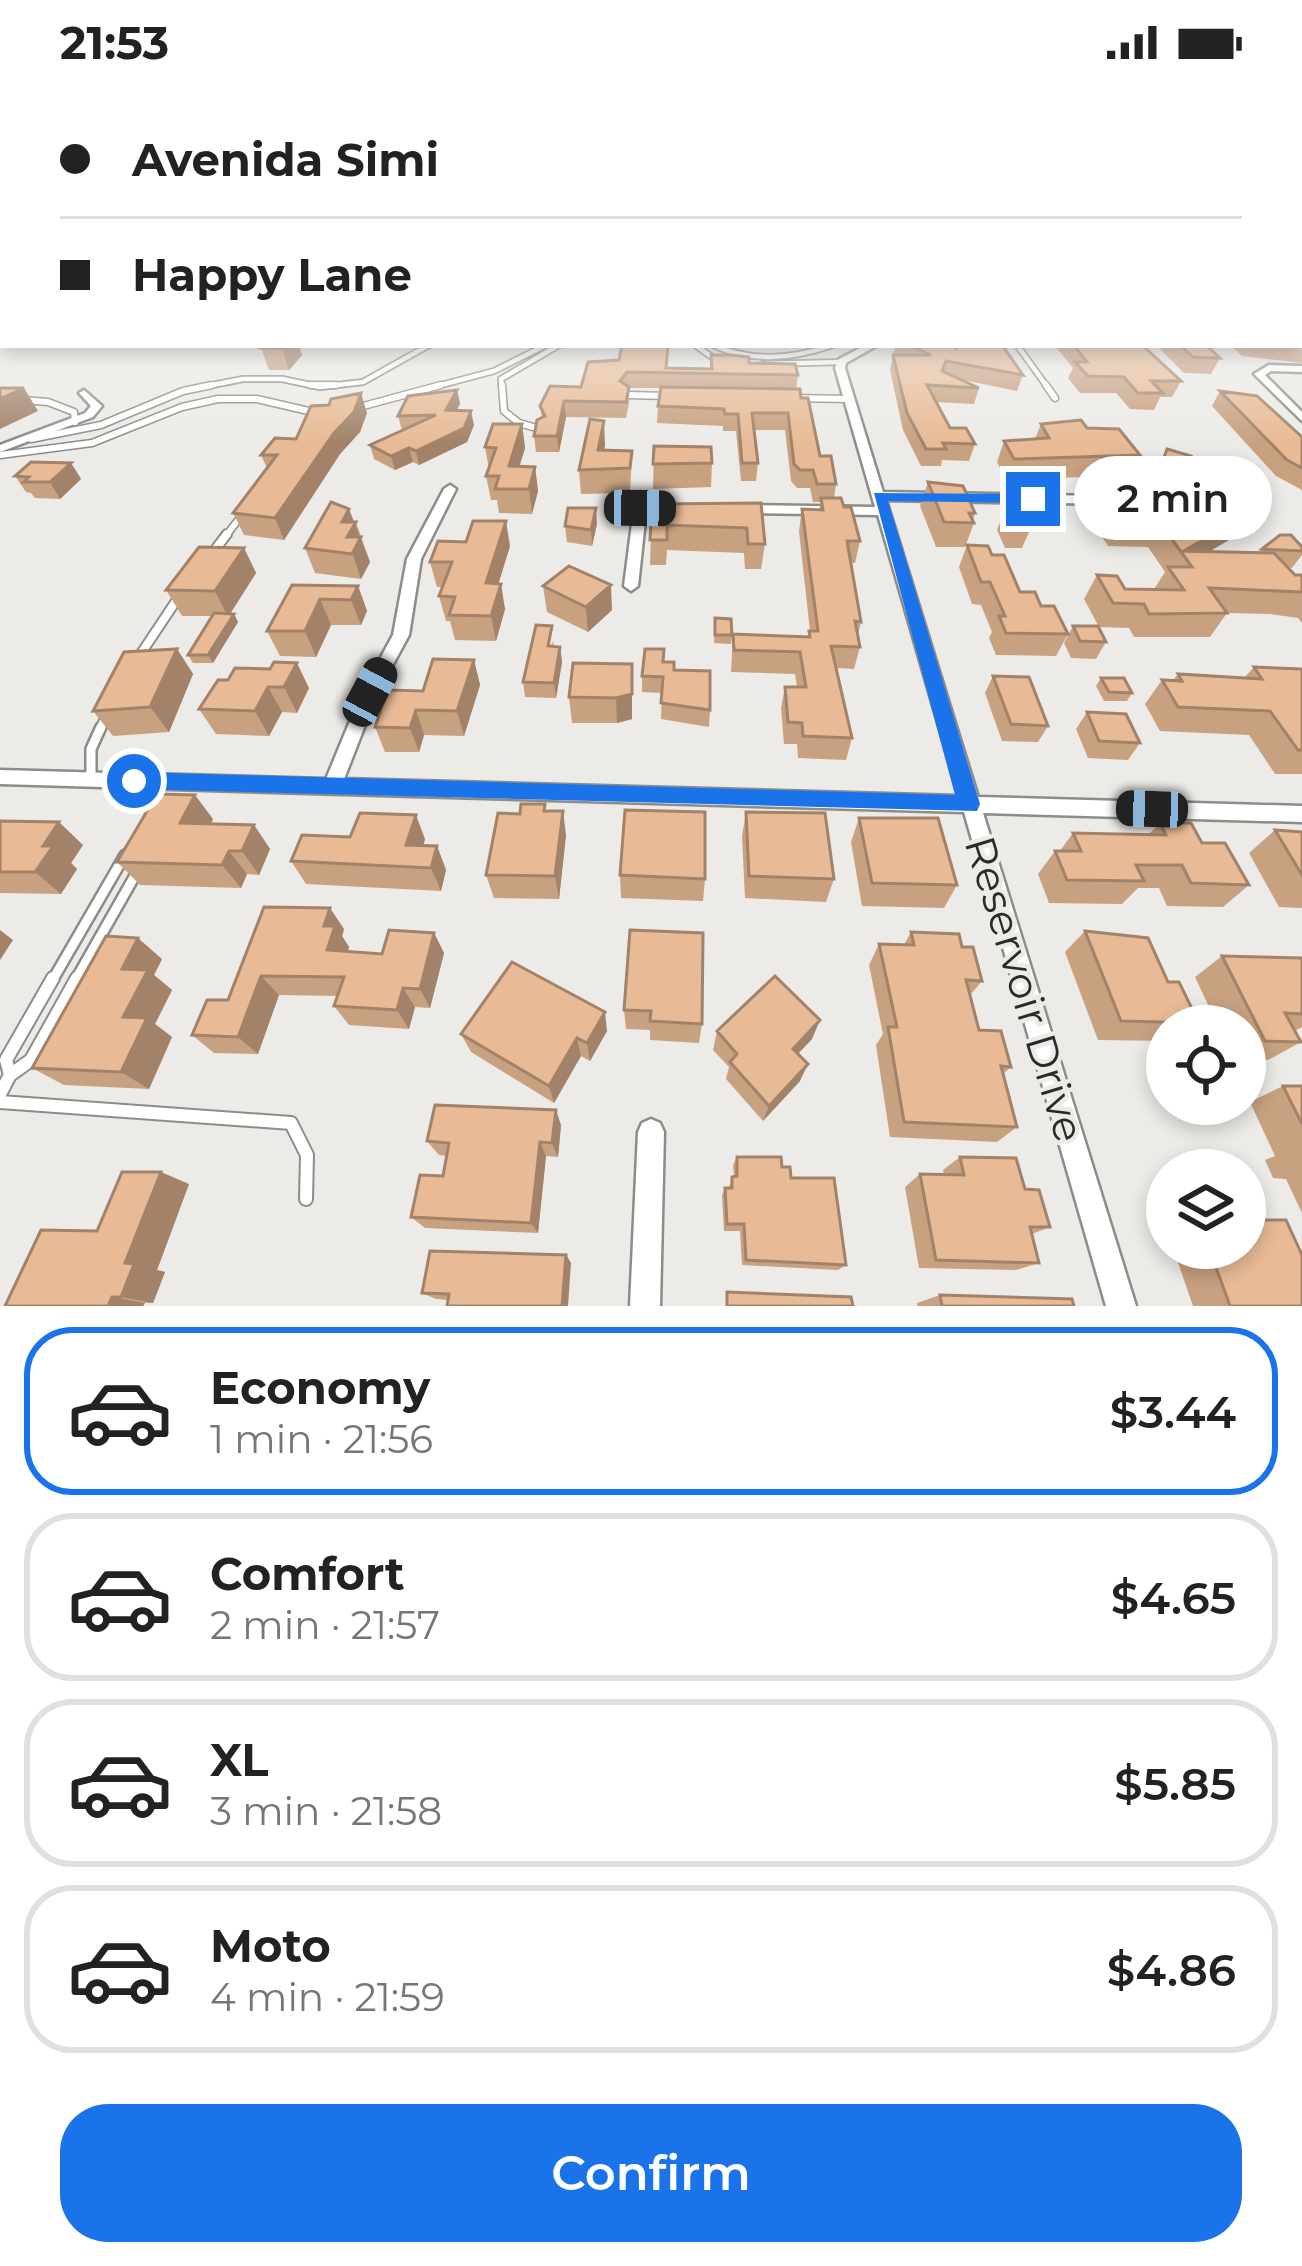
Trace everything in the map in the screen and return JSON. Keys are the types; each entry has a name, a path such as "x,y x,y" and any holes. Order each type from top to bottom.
{"street":[{"path":"841,362 867,348"},
{"name":"Reservoir Drive","path":"841,362 1121,1306"},
{"path":"1302,369 1268,368 1258,374 1302,418"},
{"path":"0,452 17,441 75,422 97,406 84,393"},
{"path":"332,786 370,692 401,635 414,559 450,489"},
{"path":"729,509 1161,501"},
{"path":"632,586 640,508 685,508"},
{"path":"0,777 91,779 172,791 332,786 1302,814"},
{"path":"645,1306 651,1132"}],"lane":[{"path":"17,441 100,425 183,391 243,379 320,386 363,382 424,348"},
{"path":"351,409 494,371 540,348"},
{"path":"488,384 554,348"},
{"path":"699,348 715,361 737,364 841,362"},
{"path":"723,348 751,356 792,355 821,348"},
{"path":"1019,348 1055,398"},
{"path":"501,379 504,411 519,424 540,429"},
{"path":"628,395 674,396"},
{"path":"0,452 92,443 182,407 218,399 244,398 302,412 332,412"},
{"path":"784,398 849,399"},
{"path":"6,400 47,402 74,412 75,422"},
{"path":"198,571 248,508"},
{"path":"128,672 186,586"},
{"path":"91,779 92,749 108,710"},
{"path":"10,1076 6,1060 127,851 137,844"},
{"path":"148,851 32,1060 10,1076 0,1098 291,1123 308,1155 306,1198"}],"building":[{"path":"621,348 668,348 666,368 712,369 711,355 731,355 749,357 749,363 795,364 798,375 627,372 620,381 629,387 626,402 564,401 557,436 534,436 537,420 545,416 540,406 550,386 581,387 588,362 619,360"},
{"path":"916,348 1004,348 1023,375 946,361 942,371 979,388 927,385 950,428 966,428 975,444 943,443 946,449 926,449 907,413 893,355 931,355"},
{"path":"1076,348 1145,348 1181,381 1151,381 1163,393 1138,393 1124,377 1088,376 1075,362 1087,362"},
{"path":"1183,348 1209,348 1220,358 1193,357"},
{"path":"661,387 800,389 801,398 808,398 820,456 831,456 836,484 817,484 813,470 800,470 794,464 788,413 752,413 758,463 742,463 738,414 658,406"},
{"path":"0,388 24,388 0,399"},
{"path":"457,390 446,410 471,411 464,428 416,451 409,448 391,456 370,445 436,415 398,416 408,396"},
{"path":"1220,391 1257,396 1302,437 1302,468 1287,460"},
{"path":"361,393 354,412 275,518 233,513 277,455 261,455 275,438 296,439 311,406"},
{"path":"590,419 604,421 598,450 632,451 630,468 579,470"},
{"path":"1081,420 1087,428 1119,429 1140,455 1014,459 1004,441 1049,438 1041,424"},
{"path":"493,424 522,424 509,466 535,467 529,489 495,489 499,476 486,476 496,448 485,447"},
{"path":"654,446 711,447 712,463 653,464"},
{"path":"1167,449 1191,456 1186,470 1162,463"},
{"path":"31,462 71,463 50,482 24,482 29,477 15,476"},
{"path":"928,482 963,486 975,513 969,513 974,523 944,522"},
{"path":"1232,488 1267,505 1183,551 1274,553 1295,575 1302,575 1302,592 1209,588 1227,613 1149,614 1144,604 1113,603 1097,575 1117,576 1125,589 1184,590 1168,567 1192,567 1161,524 1120,523 1105,500 1171,502 1182,515"},
{"path":"821,498 841,498 844,507 851,507 860,541 847,541 861,622 855,621 860,647 831,646 852,738 803,736 802,723 788,722 785,687 806,687 800,652 734,650 733,634 810,637 809,631 818,631 802,509 823,510"},
{"path":"331,502 349,509 342,522 356,522 347,537 361,537 352,554 305,548"},
{"path":"761,503 765,544 748,544 747,528 667,525 667,540 650,540 652,504"},
{"path":"1007,505 1024,506 1033,523 1015,523"},
{"path":"568,508 596,508 591,530 565,526"},
{"path":"473,521 506,521 486,583 501,584 491,616 449,615 455,597 439,596 452,562 430,562 438,541 466,542"},
{"path":"1280,535 1291,535 1302,551 1262,549"},
{"path":"967,545 988,546 992,555 1004,555 1020,592 1035,592 1041,606 1054,606 1068,634 1006,633 999,616 1005,616 990,582 981,582"},
{"path":"199,547 244,548 215,591 166,590"},
{"path":"569,566 611,585 586,607 543,586"},
{"path":"292,585 358,586 351,600 320,599 305,631 267,631"},
{"path":"214,613 234,614 208,655 188,655"},
{"path":"715,618 731,619 732,635 715,635"},
{"path":"536,625 552,626 548,646 560,647 554,683 523,682"},
{"path":"1073,626 1098,626 1106,642 1080,641"},
{"path":"177,649 150,707 93,711 124,652"},
{"path":"645,649 664,649 663,662 674,662 674,670 710,671 710,710 661,703 663,677 642,676"},
{"path":"433,659 474,660 457,711 416,710 410,728 375,727 388,690 423,691"},
{"path":"274,662 297,663 284,687 268,687 255,711 199,709 218,680 228,680 235,668 270,669"},
{"path":"573,663 632,664 632,694 569,697"},
{"path":"1254,667 1302,669 1302,750 1270,711 1178,707 1162,680 1182,681 1178,674 1262,679"},
{"path":"993,676 1029,677 1048,726 1011,724"},
{"path":"1101,678 1124,678 1132,693 1109,692"},
{"path":"1087,712 1126,714 1140,743 1099,741"},
{"path":"157,794 195,795 180,823 254,825 242,851 229,851 222,865 117,862"},
{"path":"521,804 545,804 544,811 563,811 555,876 486,875 498,813 520,814"},
{"path":"625,810 705,812 705,879 620,875"},
{"path":"746,812 825,813 834,879 749,876"},
{"path":"360,813 416,815 406,845 437,846 431,868 291,861 302,835 350,837"},
{"path":"859,818 938,818 957,885 872,883"},
{"path":"0,821 59,822 43,846 53,846 35,872 0,872"},
{"path":"1160,823 1191,823 1202,843 1225,843 1249,885 1191,883 1182,865 1136,865 1144,881 1067,880 1055,851 1081,851 1073,833 1166,835"},
{"path":"1275,830 1302,832 1302,875"},
{"path":"264,907 330,908 324,926 335,926 327,950 382,954 389,930 434,933 420,989 403,988 397,1010 334,1006 344,977 261,976 238,1037 192,1035 207,1000 228,1000"},
{"path":"630,930 703,933 702,1024 650,1021 651,1011 624,1010"},
{"path":"1085,931 1148,938 1168,982 1179,982 1190,1005 1146,1005 1146,1022 1121,1021"},
{"path":"911,932 959,934 962,947 973,947 982,981 966,980 979,1030 1001,1031 1011,1067 1001,1066 1017,1127 904,1122 888,1027 897,1027 879,944 914,945"},
{"path":"106,936 138,938 122,969 148,970 123,1017 147,1018 121,1072 32,1068"},
{"path":"1222,956 1302,958 1302,1014 1285,1013 1301,1042 1266,1041 1266,1005 1247,1005"},
{"path":"512,962 605,1012 587,1043 577,1038 549,1086 461,1034"},
{"path":"775,976 820,1020 793,1049 808,1064 769,1106 730,1062 737,1054 717,1031"},
{"path":"1283,1086 1302,1086 1302,1124"},
{"path":"435,1105 556,1110 552,1143 540,1142 531,1223 411,1217 420,1175 443,1176 449,1143 427,1141"},
{"path":"737,1157 781,1157 782,1167 790,1167 791,1178 834,1178 846,1265 746,1260 744,1224 727,1224 725,1188 732,1188 732,1177 737,1176"},
{"path":"960,1157 1016,1158 1025,1189 1039,1190 1050,1227 1030,1227 1039,1263 936,1260 920,1174 964,1175"},
{"path":"122,1172 161,1172 125,1263 134,1264 121,1297 112,1297 108,1306 5,1306 41,1230 97,1231"},
{"path":"1266,1220 1286,1220 1302,1255 1302,1306 1230,1306 1217,1269 1266,1269"},
{"path":"430,1251 566,1255 562,1306 447,1306 449,1294 422,1293"},
{"path":"727,1292 851,1297 853,1306 727,1306"},
{"path":"940,1295 1072,1299 1074,1306 942,1306"}],"route":[{"path":"134,781 969,804 879,496 1033,499"}]}
